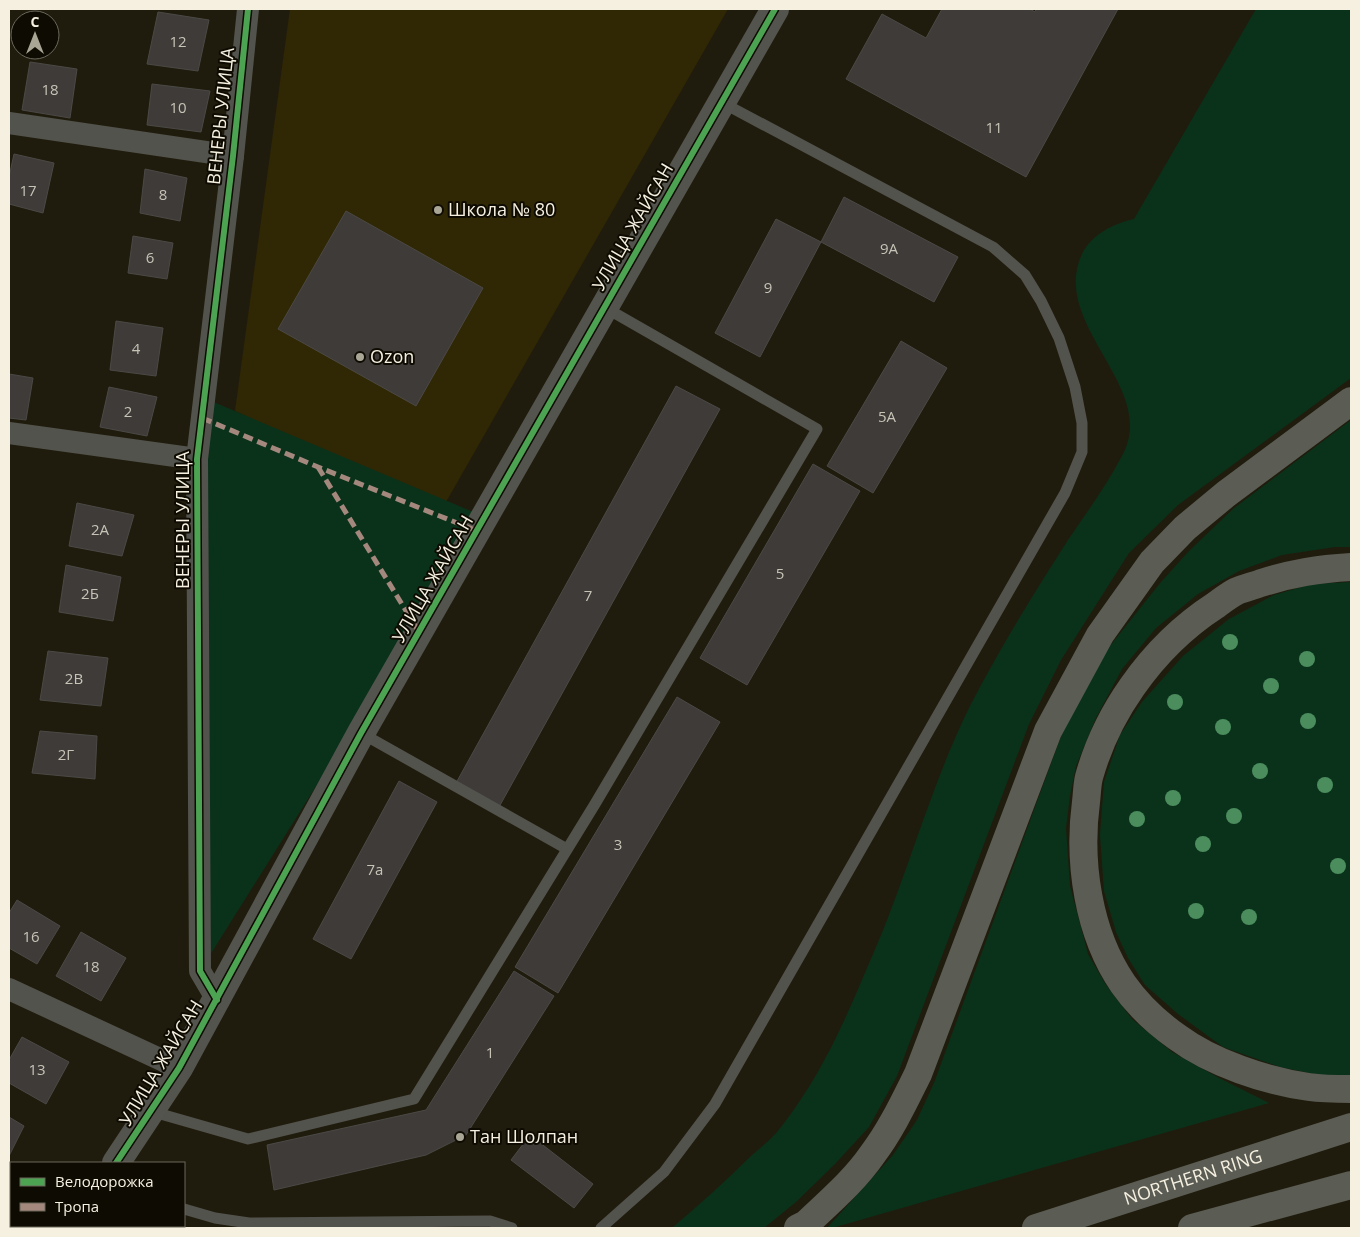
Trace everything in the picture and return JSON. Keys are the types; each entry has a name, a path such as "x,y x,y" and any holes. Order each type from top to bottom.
{"main road":[{"path":"798,1228 806,1224 844,1187 872,1155 896,1117 918,1074 1048,730 1100,635 1152,562 1185,528 1226,494 1351,401"},
{"path":"1351,567 1316,569 1276,578 1237,591 1197,617 1165,645 1142,672 1120,705 1102,741 1089,779 1084,818 1083,856 1087,892 1095,923 1108,957 1123,984 1146,1011 1177,1037 1204,1053 1237,1068 1279,1082 1310,1088 1351,1089"},
{"name":"NORTHERN RING","path":"1036,1228 1351,1127"},
{"path":"1192,1228 1351,1186"}],"street":[{"name":"ВЕНЕРЫ УЛИЦА","path":"216,1000 200,971 197,459 233,156 248,9"},
{"name":"УЛИЦА ЖАЙСАН","path":"120,1162 150,1111 179,1068 361,733 720,102 775,9"},
{"path":"9,123 233,156"},
{"path":"9,433 197,459"},
{"path":"9,989 179,1068"}],"lane":[{"path":"602,1228 664,1172 715,1104 1065,493 1082,452 1082,423 1075,386 1058,338 1041,301 1025,274 992,247 720,102"},
{"path":"150,1111 248,1139 414,1099 567,849 817,429 604,307"},
{"path":"361,733 567,849"},
{"path":"185,1210 215,1218 249,1223 490,1221 512,1228"}],"shaded area":[{"name":"Школа № 80","path":"290,9 728,9 442,509 235,411"}],"green space":[{"path":"1256,9 1351,9 1351,378 1178,505 1129,553 1061,660 1029,724 897,1076 869,1127 796,1202 764,1228 672,1228 774,1135 793,1111 815,1077 843,1024 878,942 937,782 971,704 1030,600 1104,487 1123,454 1130,429 1127,404 1079,305 1076,280 1082,254 1097,235 1118,224 1134,219"},
{"path":"204,398 485,517 200,971"},
{"path":"1351,420 1351,547 1335,547 1282,555 1239,571 1198,594 1156,628 1122,669 1096,718 1076,766 1066,828 1070,886 1088,954 1106,985 1132,1019 1172,1052 1269,1103 827,1228 893,1155 917,1120 934,1083 1060,739 1080,693 1110,646 1161,582 1189,551 1233,509"},
{"path":"1351,582 1351,1075 1319,1075 1280,1067 1223,1047 1178,1014 1145,985 1128,958 1116,932 1104,891 1100,835 1104,782 1120,735 1142,702 1183,656 1229,619 1274,595 1312,584"}],"building":[{"path":"942,9 1030,9 1035,12 1036,9 1118,9 1026,177 846,79 882,14 926,38"},
{"path":"158,12 209,20 198,71 147,64"},
{"path":"30,62 77,69 70,118 22,110"},
{"path":"152,84 210,91 201,132 147,125"},
{"path":"14,154 54,163 43,213 9,204 9,177"},
{"path":"145,169 187,178 180,221 140,213"},
{"path":"844,197 958,257 934,302 821,242"},
{"path":"346,211 483,288 416,406 278,329"},
{"path":"776,219 821,242 760,357 715,333"},
{"path":"133,236 173,243 167,279 128,273"},
{"path":"116,321 163,328 156,376 110,370"},
{"path":"901,341 947,368 873,493 827,466"},
{"path":"9,374 33,378 26,420 9,418"},
{"path":"676,386 720,409 499,807 456,783"},
{"path":"109,387 157,397 147,436 100,427"},
{"path":"813,464 860,491 747,685 700,658"},
{"path":"77,503 134,515 122,556 69,546"},
{"path":"66,565 121,577 113,621 59,612"},
{"path":"48,651 108,658 101,706 40,700"},
{"path":"677,697 720,722 558,993 515,967"},
{"path":"40,731 97,736 95,779 32,773"},
{"path":"399,781 437,802 351,959 313,939"},
{"path":"17,900 60,926 37,964 9,948 9,913"},
{"path":"81,932 126,958 101,1001 56,976"},
{"path":"514,971 554,996 466,1135 426,1155 274,1190 267,1145 426,1110"},
{"path":"22,1037 69,1062 46,1104 9,1083 9,1060"},
{"path":"9,1117 24,1126 9,1156"},
{"path":"530,1135 593,1184 574,1208 511,1160"}],"marked path":[{"path":"202,418 477,531"},
{"path":"318,467 419,632"}],"cycle path":[{"path":"217,1000 200,971 197,459 233,156 248,9"},
{"path":"117,1162 179,1068 361,733 775,9"}],"place":[{"name":"Школа № 80","path":"438,210"},
{"name":"Ozon","path":"360,357"},
{"name":"Тан Шолпан","path":"460,1137"}]}
